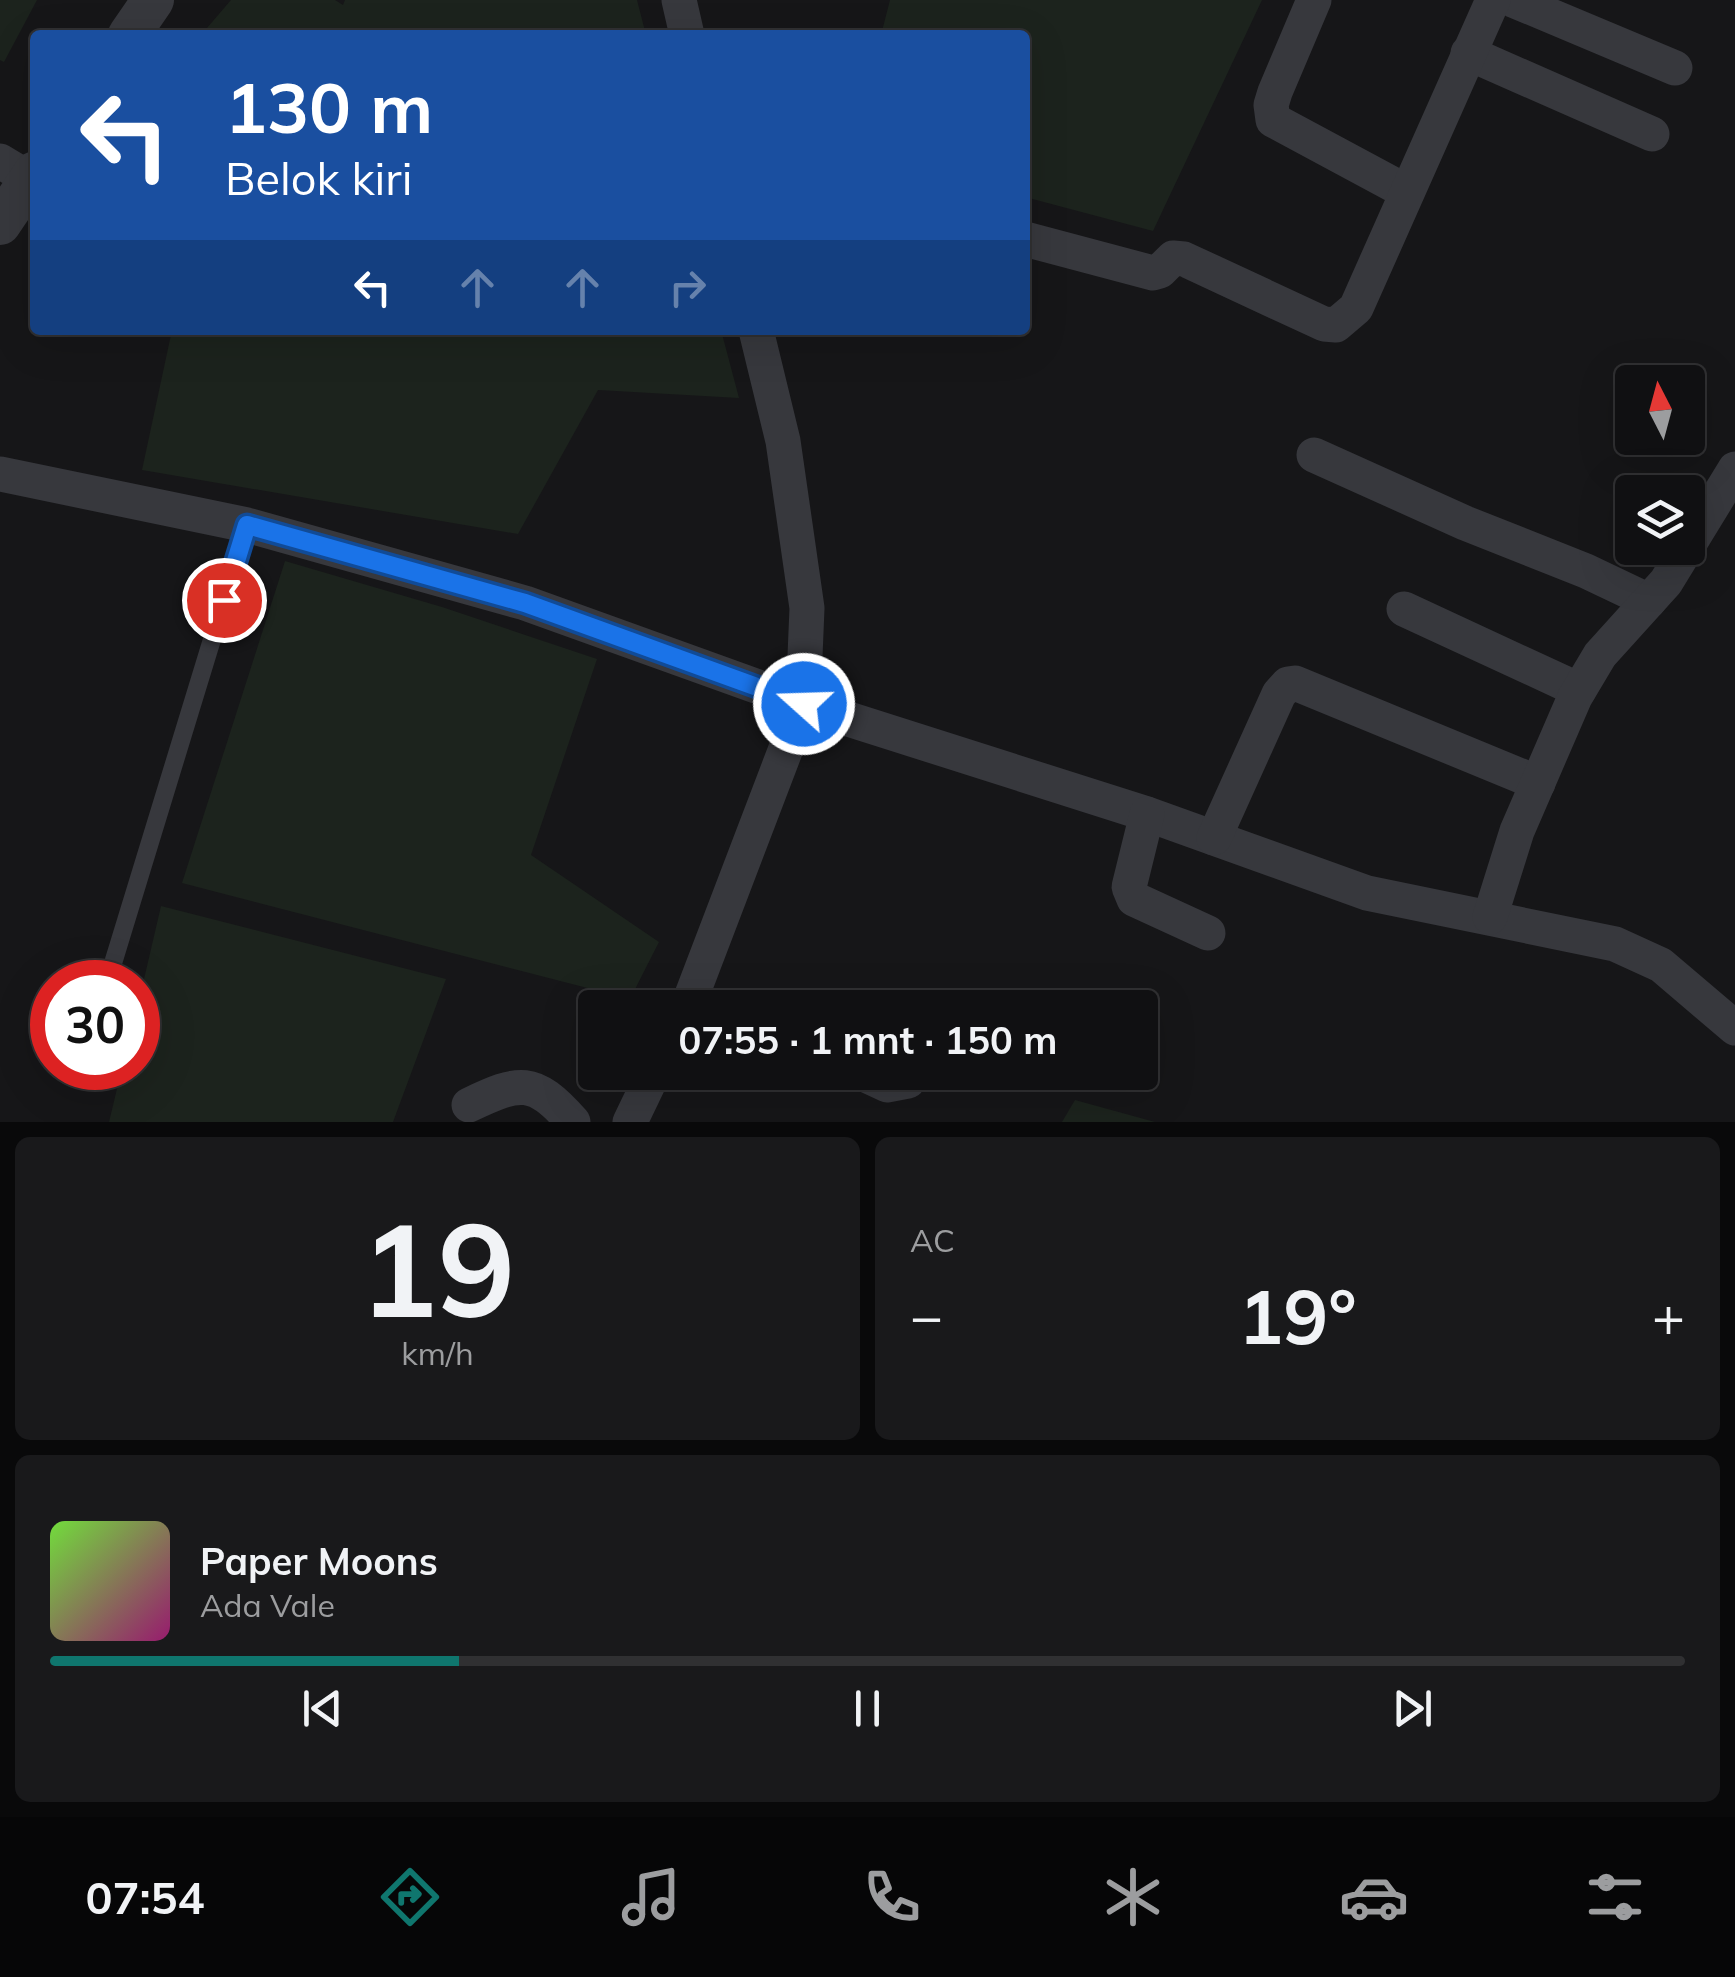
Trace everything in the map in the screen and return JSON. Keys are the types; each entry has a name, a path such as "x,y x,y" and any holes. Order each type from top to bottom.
{"street":[{"path":"133,30 154,0"},
{"path":"679,0 686,30"},
{"path":"1314,0 1274,92 1273,120 1408,192"},
{"path":"1030,240 1154,273 1173,258 1184,259 1324,324 1336,325 1356,308 1493,0"},
{"path":"1513,0 1675,68"},
{"path":"1468,53 1652,134"},
{"path":"0,224 22,170"},
{"path":"695,990 804,704 808,608 783,442 757,335"},
{"path":"1314,455 1465,523 1586,571 1649,602"},
{"path":"1490,918 1517,831 1578,690 1600,655 1649,602 1685,555 1735,469"},
{"path":"0,474 247,525 525,603 804,704 1148,814 1366,893 1616,944 1661,965 1735,1028"},
{"path":"1404,609 1578,690"},
{"path":"1214,838 1288,684 1295,683 1538,782"},
{"path":"1148,814 1129,887 1134,900 1208,932"},
{"path":"469,1105 510,1086 533,1088 554,1100 573,1122"},
{"path":"630,1122 645,1090"}],"lane":[{"path":"114,960 247,525"}],"shaded area":[{"path":"0,0 37,0 4,62 0,60"},
{"path":"231,0 335,0 343,5 345,0 637,0 645,30 205,30"},
{"path":"890,0 1262,0 1153,231 1030,198 1030,30 882,30"},
{"path":"171,335 722,335 739,398 598,390 518,534 142,470"},
{"path":"285,561 442,607 597,659 531,855 659,942 635,990 595,990 182,883"},
{"path":"161,906 446,979 393,1122 109,1122 117,1090 160,1090 160,960 148,960"},
{"path":"1075,1100 1155,1122 1062,1122"}],"route":[{"path":"224,600 247,525 525,603 804,704"}]}
